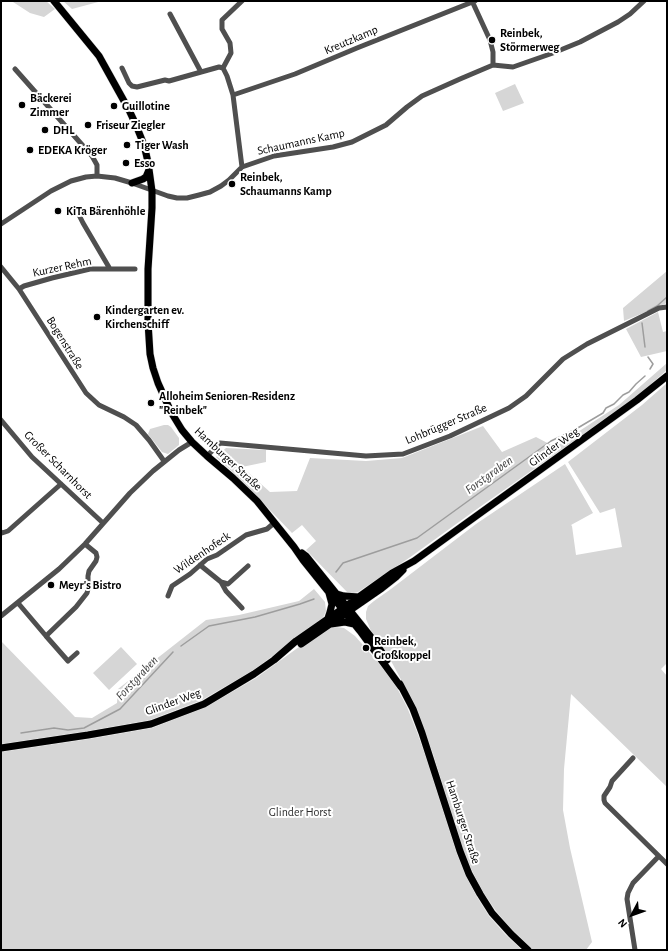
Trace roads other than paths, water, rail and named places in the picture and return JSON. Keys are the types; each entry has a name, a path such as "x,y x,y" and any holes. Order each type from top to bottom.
{"main road":[{"name":"Hamburger Straße","path":"54,1 99,56 134,120 146,152 152,191 148,269 148,322 150,354 153,368 163,396 177,423 192,442 247,491 294,547 327,590 346,609"},
{"path":"132,183 143,179 149,170"},
{"name":"Glinder Weg","path":"1,748 151,724 204,704 299,645 328,621 396,577 414,561 637,400 667,376"},
{"name":"Hamburger Straße","path":"294,547 306,556 337,594 357,624 386,658 413,709 460,851 471,878 497,919 528,950"},
{"path":"327,590 332,604 328,621 357,624 360,599 337,594"}],"street":[{"path":"223,68 231,53 230,43 222,29 222,20 242,1"},
{"path":"473,1 490,40 493,65"},
{"name":"Kreutzkamp","path":"233,95 294,75 473,1"},
{"name":"Schaumanns Kamp","path":"1,224 40,198 63,185 78,179 97,176 115,178 177,198 187,198 210,192 229,180 242,167 274,156 333,147 352,142 386,125 422,96 493,65 512,67 553,54 618,22 630,14 644,1"},
{"path":"170,14 201,72"},
{"path":"122,68 129,83 132,86 137,87 223,68"},
{"path":"223,68 233,95 242,167"},
{"path":"15,69 92,156 97,165 97,176"},
{"path":"78,213 82,223 110,269"},
{"name":"Bogenstraße","path":"1,267 19,289 86,393 99,405 132,422 139,428 164,461"},
{"name":"Kurzer Rehm","path":"19,289 24,286 52,278 90,269 134,269"},
{"name":"Lohbrügger Straße","path":"207,456 220,443 366,456 404,454 450,436 509,408 526,396 563,359 587,344 660,308 667,307"},
{"name":"Großer Scharnhorst","path":"1,420 32,457 103,523"},
{"path":"1,616 59,569 85,544 141,482 164,461 192,442"},
{"path":"1,532 8,531 61,484"},
{"name":"Wildenhofeck","path":"168,596 172,586 190,574 207,558 217,555 246,535 267,529 274,523"},
{"path":"46,636 76,607 87,593 89,571 97,557 96,553 85,544"},
{"path":"200,565 221,582 226,591 242,608"},
{"path":"221,582 228,584 248,566"},
{"path":"18,603 68,661 77,653"},
{"path":"634,758 612,782 604,796 604,800 607,806 667,864"},
{"path":"635,950 627,899 628,893 633,883 659,856"}],"waterway":[{"name":"Forstgraben","path":"648,311 657,306 667,297"},
{"name":"Forstgraben","path":"642,323 645,347"},
{"name":"Forstgraben","path":"648,357 653,364 650,369"},
{"name":"Forstgraben","path":"336,572 343,563 417,538 551,441 576,429 603,413 606,408 614,404 623,395 629,392 645,376"},
{"name":"Forstgraben","path":"181,646 209,626 255,617 314,599"},
{"name":"Forstgraben","path":"21,733 54,728 68,730 84,728 120,709 173,652"}],"place":[{"name":"Reinbek, Störmerweg","path":"492,40"},
{"name":"Bäckerei Zimmer","path":"22,105"},
{"name":"Guillotine","path":"114,106"},
{"name":"Friseur Ziegler","path":"88,125"},
{"name":"DHL","path":"45,130"},
{"name":"Tiger Wash","path":"127,145"},
{"name":"EDEKA Kröger","path":"30,150"},
{"name":"Esso","path":"126,163"},
{"name":"Reinbek, Schaumanns Kamp","path":"232,184"},
{"name":"KiTa Bärenhöhle","path":"58,211"},
{"name":"Kindergarten ev. Kirchenschiff","path":"97,317"},
{"name":"Alloheim Senioren-Residenz \"Reinbek\"","path":"151,403"},
{"name":"Meyr's Bistro","path":"51,585"},
{"name":"Reinbek, Großkoppel","path":"366,648"}],"park label":[{"name":"Glinder Horst","path":"300,812"}]}
